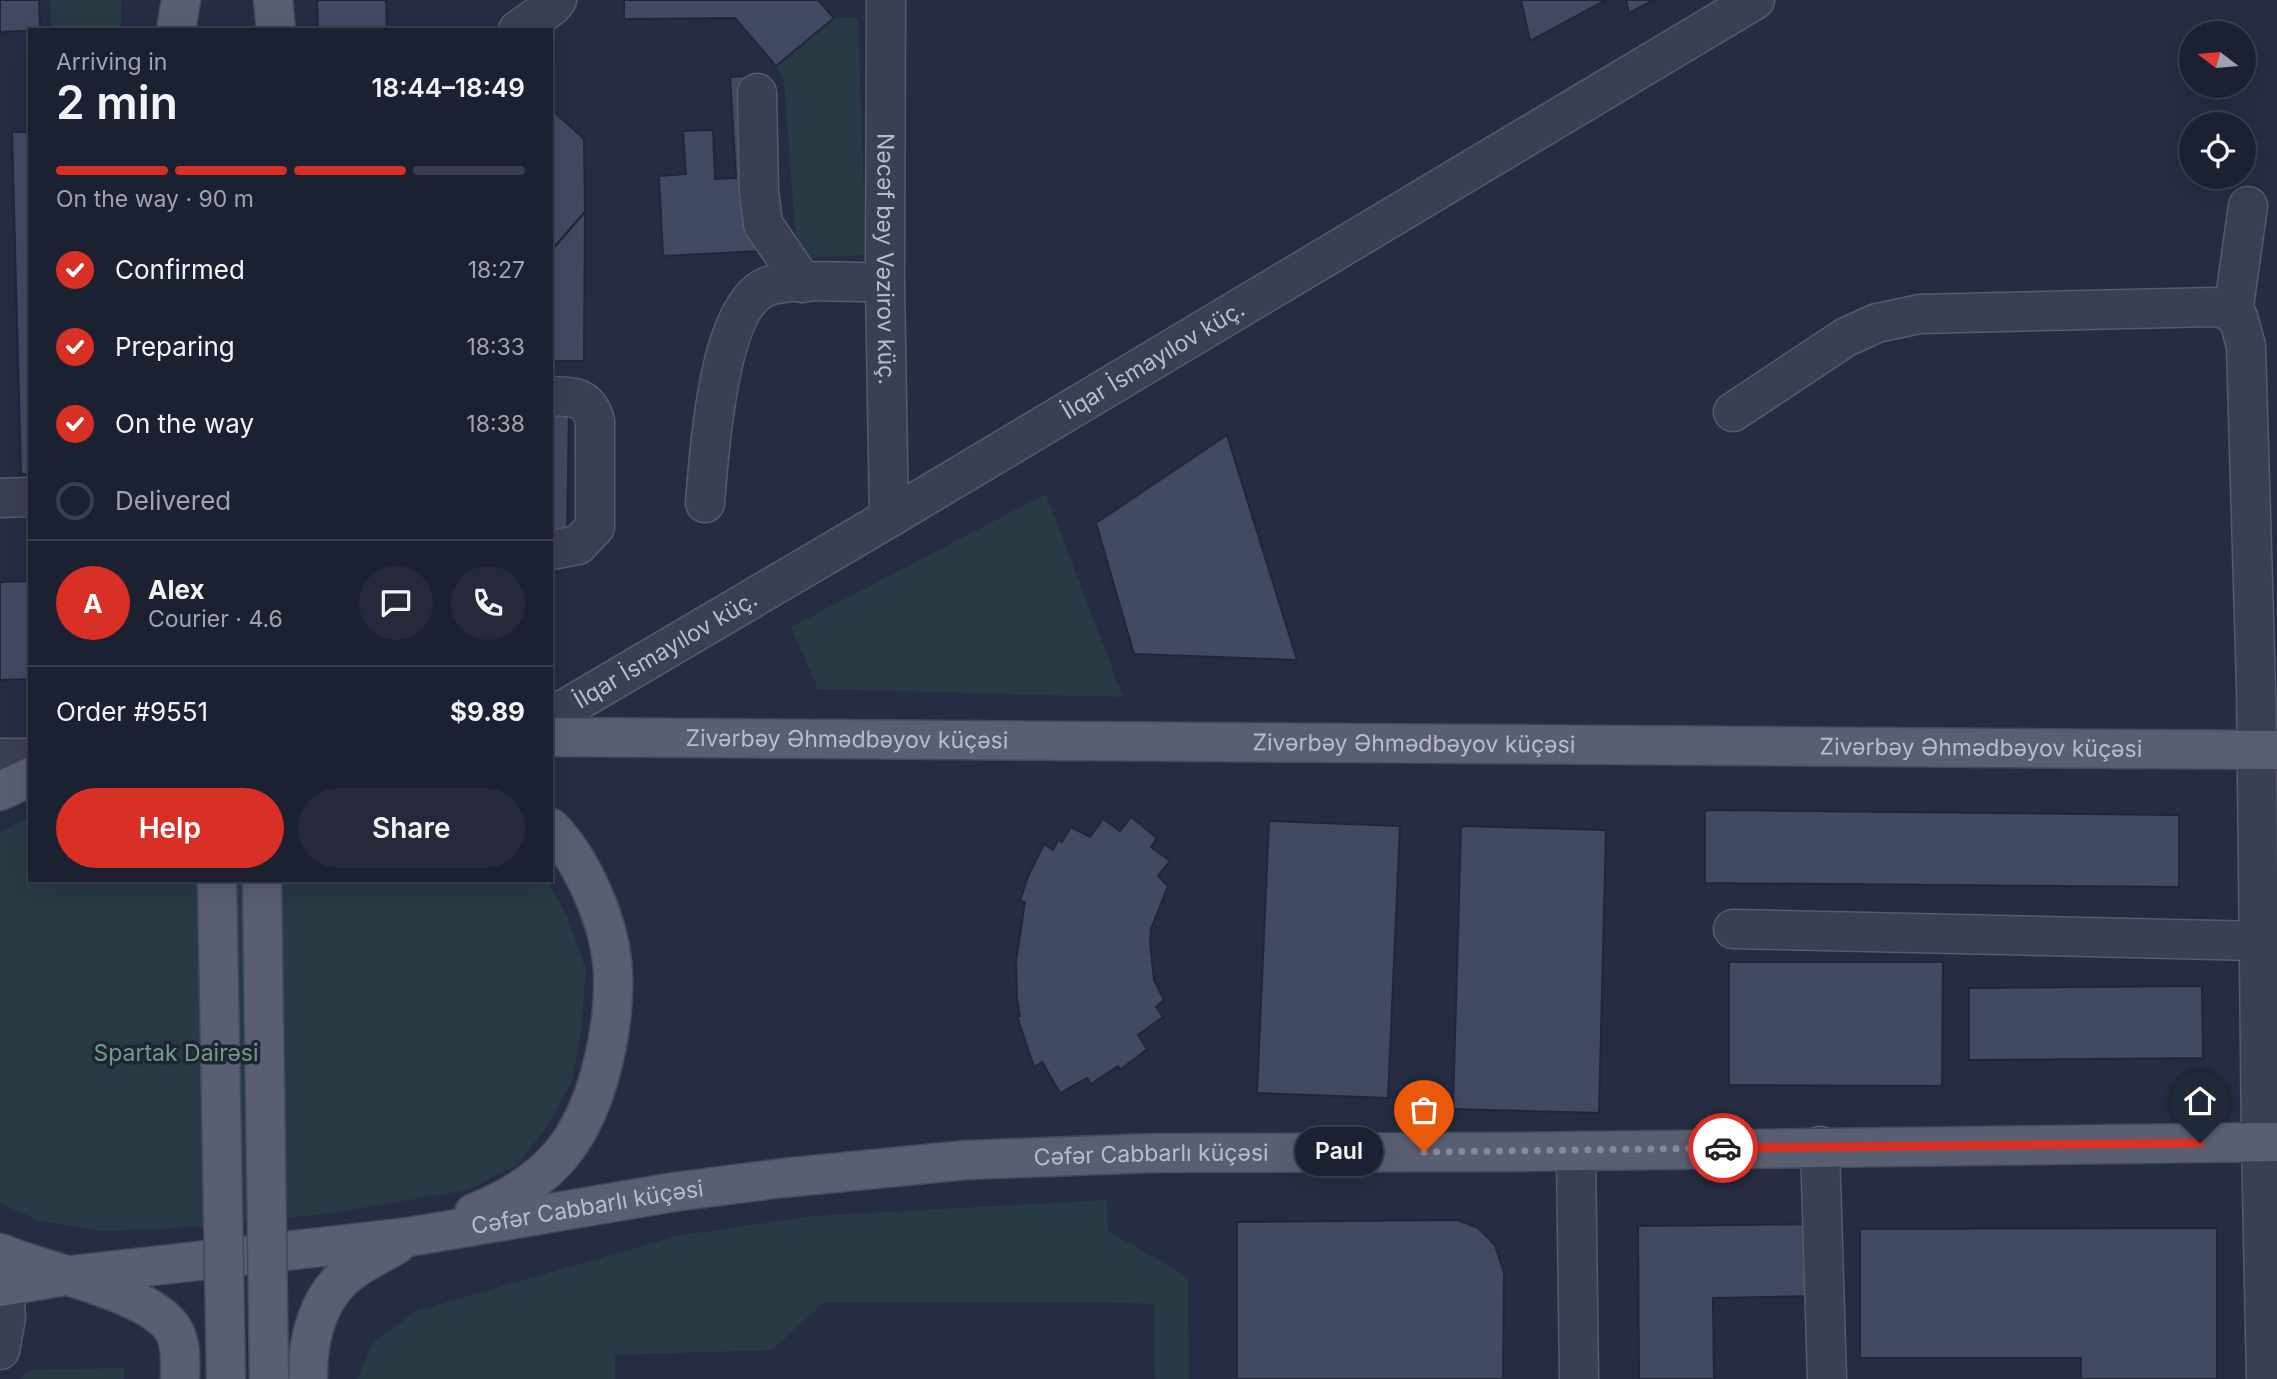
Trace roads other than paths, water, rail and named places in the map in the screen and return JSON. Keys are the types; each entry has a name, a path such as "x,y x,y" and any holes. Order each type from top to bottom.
{"main road":[{"path":"176,28 181,0"},
{"path":"202,0 202,28"},
{"path":"250,0 251,28"},
{"path":"273,0 276,28"},
{"name":"Zivərbəy Əhmədbəyov küçəsi","path":"553,737 2267,750"},
{"path":"0,791 28,778"},
{"path":"308,1379 314,1326 327,1297 350,1272 409,1237 502,1202 537,1179 570,1142 588,1109 602,1067 612,1017 613,971 604,924 586,880 553,830"},
{"path":"217,882 226,1379"},
{"path":"262,882 269,1379"},
{"name":"Cəfər Cabbarlı küçəsi","path":"409,1237 674,1192 966,1160 1154,1153 1576,1151 2269,1142"},
{"path":"1,1276 64,1276 409,1237"},
{"path":"64,1276 134,1300 158,1313 175,1332 180,1355 180,1379"}],"street":[{"path":"521,28 557,0"},
{"name":"Nəcəf bəy Vəzirov küç.","path":"886,0 885,282 889,519"},
{"name":"İlqar İsmayılov küç.","path":"553,716 889,519 1755,0"},
{"path":"757,93 763,224 803,283"},
{"path":"2232,313 2248,206"},
{"path":"705,503 713,413 728,341 751,298 769,286 885,282"},
{"path":"1732,412 1846,337 1877,324 1920,314 2214,307 2232,313 2242,324 2246,346 2267,750 2259,941 2269,1142 2266,1379"},
{"path":"553,550 578,545 595,527 595,421 592,409 565,397"},
{"path":"0,498 28,497"},
{"path":"0,758 28,758"},
{"path":"1733,929 2259,941"},
{"path":"1820,1146 1828,1379"},
{"path":"1576,1151 1580,1379"},
{"path":"0,1350 6,1318 1,1276"}],"place":[{"name":"Paul","path":"1424,1152"}],"park label":[{"name":"Spartak Dairəsi","path":"176,1053"}]}
